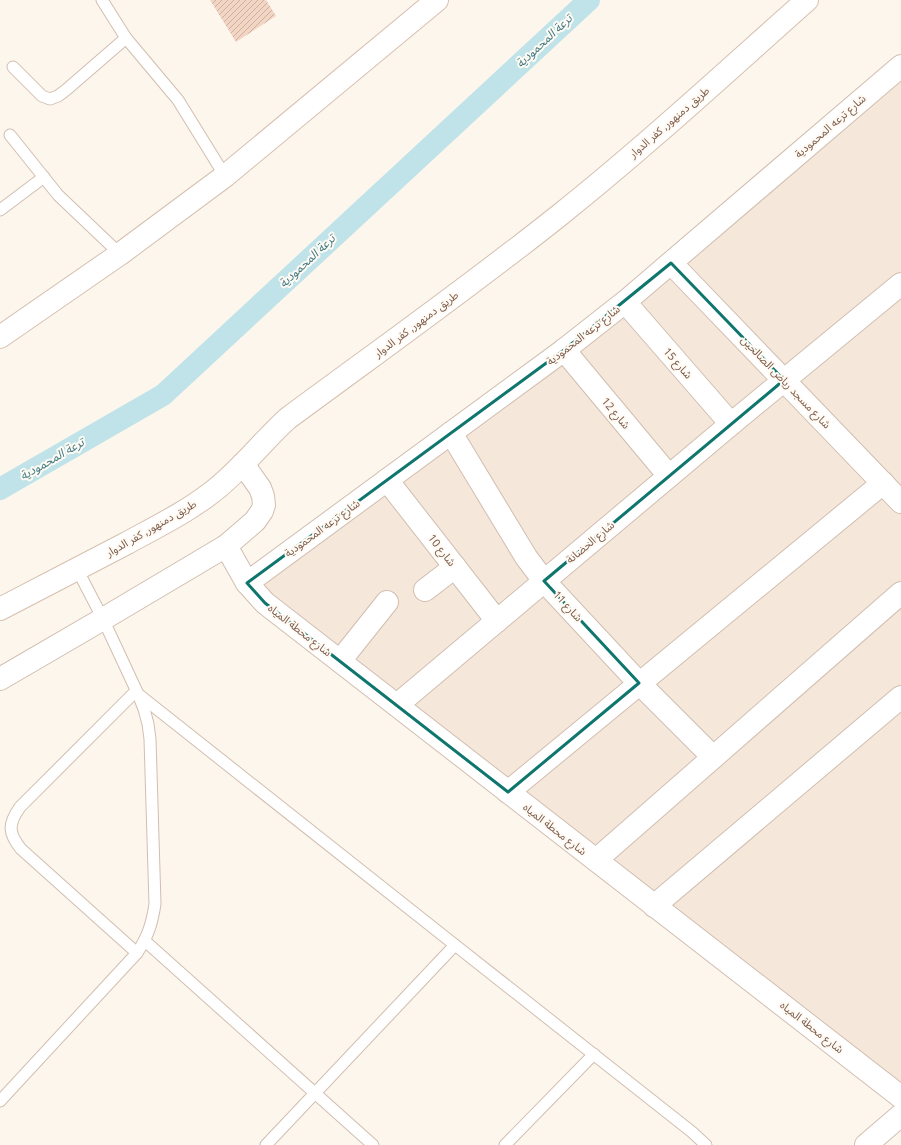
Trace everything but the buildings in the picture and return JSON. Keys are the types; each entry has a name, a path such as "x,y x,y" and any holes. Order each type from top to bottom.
{"street":[{"path":"0,337 120,254 225,176 437,0"},
{"name":"طريق دمنهور, كفر الدوار","path":"0,609 173,518 228,480 287,419 508,256 562,214 660,130 807,0"},
{"name":"شارع ترعه المحمودية","path":"247,583 564,350 625,302 901,66"},
{"name":"شارع مسجد رياض الصالحين","path":"671,263 901,502"},
{"name":"شارع الحضانة","path":"397,705 731,424 901,284"},
{"name":"شارع 15","path":"625,302 731,424"},
{"name":"شارع 12","path":"564,350 669,476"},
{"name":"شارع 11","path":"451,433 526,557 544,581 639,683 713,757"},
{"path":"0,679 226,546 255,521 264,505 263,496 260,488 243,464"},
{"name":"شارع 10","path":"387,480 496,621"},
{"path":"508,792 883,483"},
{"name":"شارع محطة المياه","path":"226,546 247,583 265,603 901,1097"},
{"path":"425,590 455,567"},
{"path":"596,860 901,593"},
{"path":"340,661 387,602"},
{"path":"654,906 901,697"},
{"path":"866,1145 901,1115"}],"lane":[{"path":"102,0 126,38 178,100 225,176"},
{"path":"13,67 42,96 50,99 58,96 66,90 126,38"},
{"path":"10,135 58,195 120,254"},
{"path":"0,210 44,177"},
{"path":"0,1101 137,953 145,941 152,923 155,904 150,739 148,724 144,709 137,693 103,619 77,569"},
{"path":"137,693 594,1054 692,1132 706,1145"},
{"path":"137,693 20,807 13,817 11,828 14,840 21,849 137,953"},
{"path":"145,941 373,1145"},
{"path":"266,1145 455,945"},
{"path":"505,1145 594,1054"}],"highlighted area":[{"path":"671,263 784,380 544,581 639,683 508,792 265,603 247,583 564,350"}],"shaded area":[{"path":"901,61 901,1089 271,594 252,571 659,269"}],"waterway":[{"name":"ترعة المحمودية","path":"0,489 163,395 589,0"}]}
